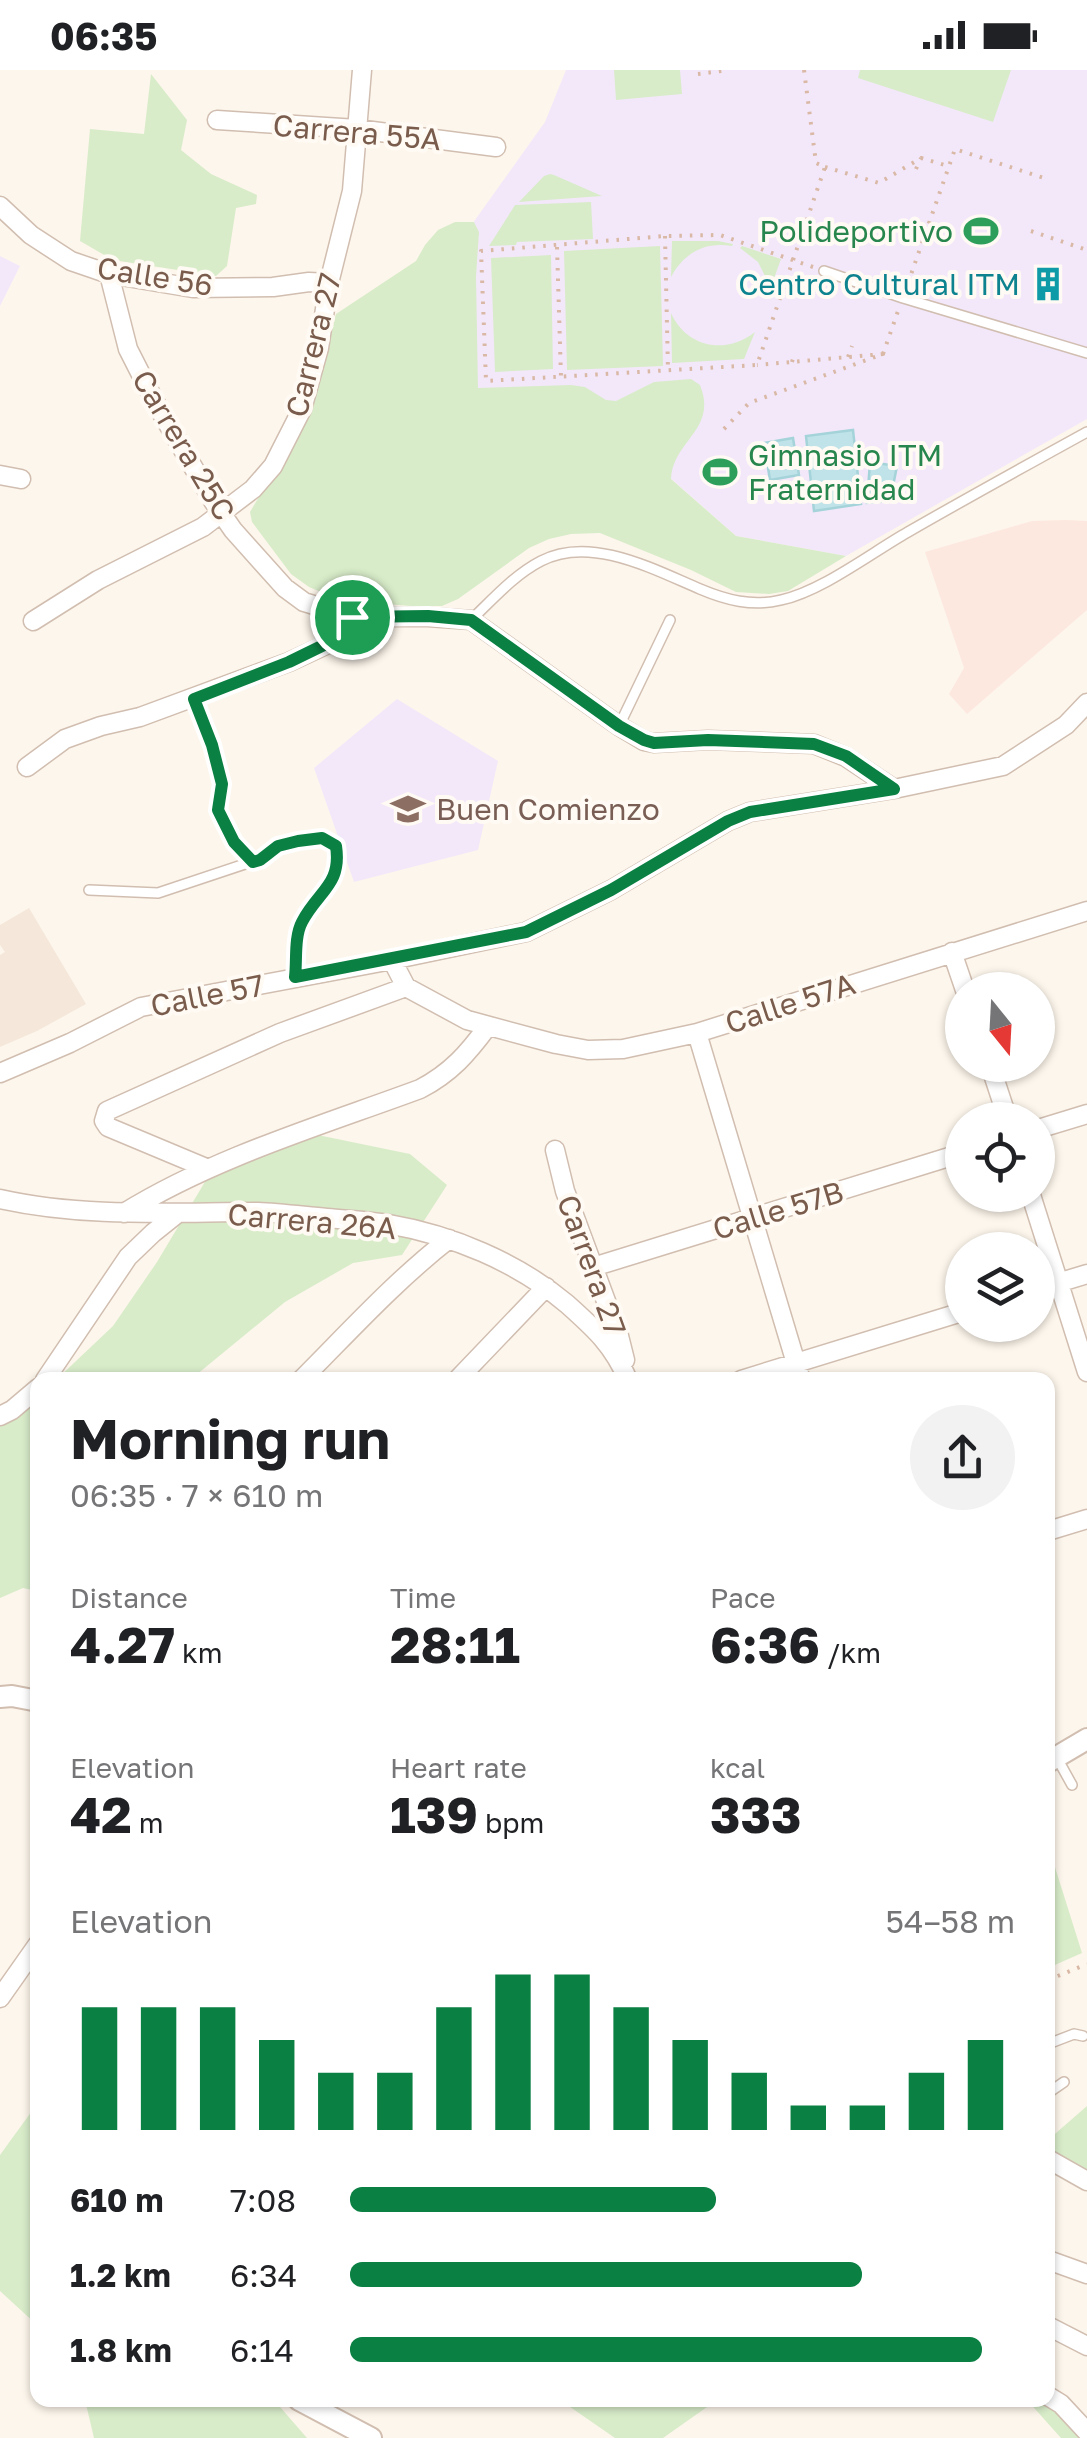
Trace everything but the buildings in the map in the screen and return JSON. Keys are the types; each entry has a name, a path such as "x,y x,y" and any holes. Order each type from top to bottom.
{"street":[{"name":"Carrera 27","path":"33,620 98,580 204,528 253,489 273,466 302,409 319,348 329,283 352,191 362,70"},
{"name":"Carrera 55A","path":"216,120 357,128 496,147"},
{"name":"Calle 56","path":"0,206 31,235 71,261 108,274 193,288 329,283"},
{"name":"Carrera 25C","path":"108,274 128,349 155,402 212,501 285,588 304,602 352,617 471,620"},
{"path":"0,475 20,479"},
{"path":"27,768 64,739 140,718 289,662 330,642 352,617"},
{"path":"471,620 644,740 814,744 846,756 894,789"},
{"name":"Calle 57","path":"0,1073 141,1007 526,932 611,890 750,812 894,789 1003,766 1066,725 1087,703"},
{"name":"Calle 57A","path":"406,986 466,1020 588,1050 623,1049 697,1033 1087,911"},
{"path":"952,952 959,972"},
{"path":"392,960 406,986"},
{"name":"Calle 57","path":"206,1168 108,1128 104,1122 108,1112 280,1033 406,986"},
{"path":"124,1214 206,1168 440,1079 456,1066 488,1026"},
{"path":"697,1033 799,1371 945,1318"},
{"path":"1055,1124 1087,1114"},
{"name":"Carrera 27","path":"555,1150 565,1191 619,1336 627,1372"},
{"name":"Calle 57B","path":"593,1267 945,1157"},
{"name":"Carrera 26A","path":"0,1199 42,1208 124,1214 264,1212 388,1224 449,1240 506,1264 546,1287 600,1332 625,1372"},
{"path":"1036,1212 1087,1372"},
{"path":"50,1372 128,1257 179,1213"},
{"path":"310,1372 426,1256 449,1240"},
{"path":"1055,1284 1087,1274"},
{"path":"465,1372 546,1287"},
{"path":"0,1416 30,1395"},
{"path":"1055,1530 1087,1519"},
{"path":"0,1697 30,1699"},
{"path":"1055,1758 1087,1739"},
{"path":"0,1998 30,1955"},
{"path":"1055,2163 1087,2181"},
{"path":"1055,2263 1087,2274"},
{"path":"1055,2330 1087,2346"},
{"path":"1055,2400 1087,2432"},
{"path":"312,2407 370,2438"}],"lane":[{"path":"824,271 1087,353"},
{"path":"471,620 542,560 582,551 650,568 727,600 782,600 813,588 1087,432"},
{"path":"619,726 670,620"},
{"path":"194,699 222,784 218,810 234,842 253,862"},
{"path":"89,890 158,893 260,860 278,846 322,838 336,846 339,864 300,926 295,977"},
{"path":"1055,1764 1072,1786"},
{"path":"1055,2041 1074,2034 1083,2036"},
{"path":"1055,2088 1064,2082"}],"path":[{"path":"698,74 729,70"},
{"path":"804,70 816,164 880,182 921,158 948,166"},
{"path":"883,354 954,149 1044,178"},
{"path":"916,169 921,158"},
{"path":"757,365 826,167"},
{"path":"852,183 855,175"},
{"path":"1031,230 1087,250"},
{"path":"794,261 720,235 480,251 486,381 883,354"},
{"path":"665,236 668,371"},
{"path":"557,246 561,377"},
{"path":"848,357 852,346"},
{"path":"792,362 795,352"},
{"path":"724,430 749,403 883,354"},
{"path":"1055,1977 1087,1964"}],"shaded area":[{"path":"566,70 1087,70 1087,419 846,556 736,536 651,461 462,414 460,241 545,122"},
{"path":"0,256 20,266 0,306"},
{"path":"1032,521 1087,521 1087,610 967,714 949,694 964,668 925,552"},
{"name":"Buen Comienzo","path":"397,699 498,761 478,850 354,882 314,768"},
{"path":"29,908 86,1004 0,1047 0,955 5,952 0,945 0,925"}],"green space":[{"path":"614,70 680,70 682,94 616,100"},
{"path":"860,70 1011,70 993,122 858,78"},
{"path":"151,74 187,120 181,150 211,174 257,195 256,204 236,208 227,266 216,276 113,260 80,241 90,129 144,134"},
{"path":"550,174 602,196 519,202"},
{"path":"591,202 593,239 489,246 515,205"},
{"path":"455,222 474,222 479,232 478,388 571,385 616,401 654,382 691,379 700,385 703,413 679,454 671,479 736,536 846,556 788,591 736,592 600,533 571,534 529,548 458,599 442,606 363,602 328,595 291,574 252,522 250,512 296,434 312,398 336,314 416,261 438,230"},
{"path":"672,241 733,244 696,251 682,261 671,277"},
{"path":"660,246 663,366 567,370 564,251"},
{"path":"740,248 781,259 772,284 758,262"},
{"path":"551,255 553,369 495,372 491,258"},
{"path":"671,313 687,334 708,344 732,344 755,332 744,359 672,363"},
{"path":"308,1133 410,1154 447,1185 402,1255 353,1263 285,1302 200,1372 64,1372 113,1326 218,1160"},
{"path":"30,1403 30,1590 23,1588 0,1598 0,1422"},
{"path":"1055,1867 1082,1953 1055,1965"},
{"path":"1087,2106 1087,2172 1055,2151 1055,2134"},
{"path":"30,2114 30,2319 0,2291 0,2155"},
{"path":"87,2407 280,2407 307,2438 94,2438"},
{"path":"570,2407 707,2407 663,2438 615,2438"},
{"path":"1033,2407 1055,2407 1087,2438 1061,2438"}],"water":[{"path":"853,430 861,504 814,511 806,436"},
{"path":"793,438 799,475 770,480 764,443"},
{"path":"870,462 897,466 890,501 867,503"}],"place":[{"name":"Polideportivo","path":"981,231"},
{"name":"Centro Cultural ITM","path":"1048,284"},
{"name":"Gimnasio ITM Fraternidad","path":"720,472"},
{"name":"Buen Comienzo","path":"408,809"}],"route":[{"path":"352,617 471,620 644,740 814,744 846,756 894,789 750,812 611,890 526,932 295,977 300,926 336,874 336,846 322,838 298,841 278,846 253,862 234,842 218,810 222,784 194,699 330,642 352,617"}]}
